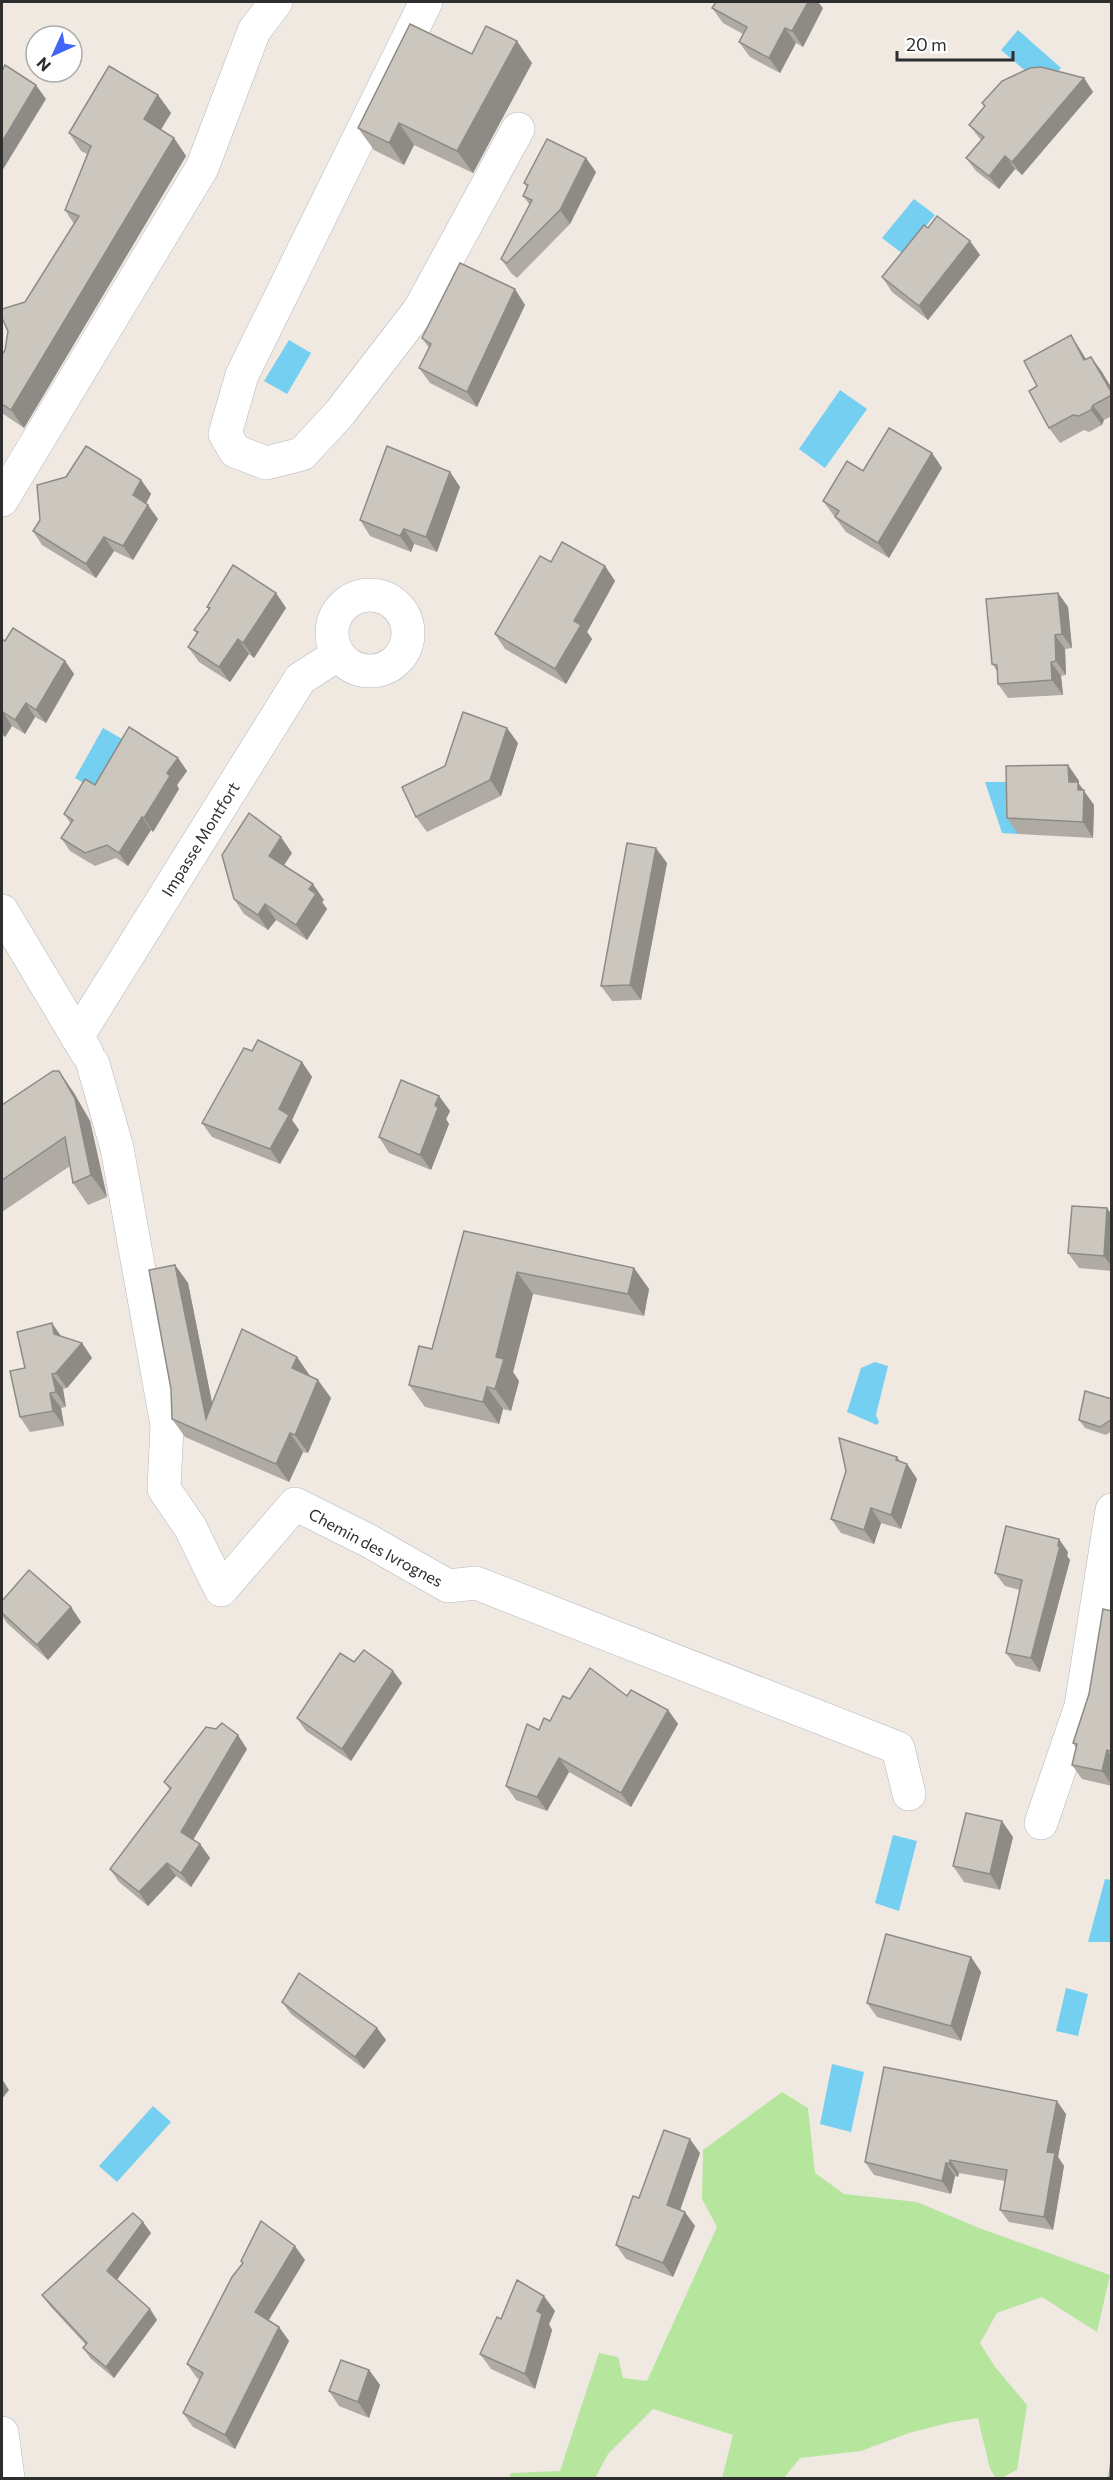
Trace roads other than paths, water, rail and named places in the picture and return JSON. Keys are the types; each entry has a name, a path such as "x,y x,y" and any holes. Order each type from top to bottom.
{"street":[{"path":"2,500 202,168 254,31 276,2"},
{"path":"426,2 242,375 225,434 235,451 266,463 302,454 339,414 420,309 518,129"},
{"name":"Impasse Montfort","path":"85,1051 300,679 337,655"},
{"path":"2,911 85,1051 122,1089"},
{"name":"Chemin des Ivrognes","path":"85,1051 117,1148 166,1425 164,1489 190,1527 221,1590 295,1504 369,1541 448,1586 476,1583 898,1749 909,1794"},
{"path":"1041,1824 1081,1706 1112,1510"},
{"path":"2,2433 9,2477"}],"water":[{"path":"1018,30 1061,68 1050,80 1036,80 1001,50"},
{"path":"914,199 935,215 903,254 882,238"},
{"path":"289,340 311,353 287,394 264,381"},
{"path":"840,390 867,409 825,468 799,449"},
{"path":"103,728 124,740 96,790 75,778"},
{"path":"985,782 1041,782 1018,834 1002,833"},
{"path":"875,1362 888,1366 876,1415 879,1422 877,1425 847,1412 861,1368"},
{"path":"893,1835 917,1841 899,1911 875,1903"},
{"path":"1105,1879 1111,1880 1111,1942 1088,1942"},
{"path":"1066,1988 1088,1994 1078,2036 1056,2031"},
{"path":"832,2064 864,2072 851,2132 820,2124"},
{"path":"153,2106 171,2122 117,2182 99,2166"}]}
